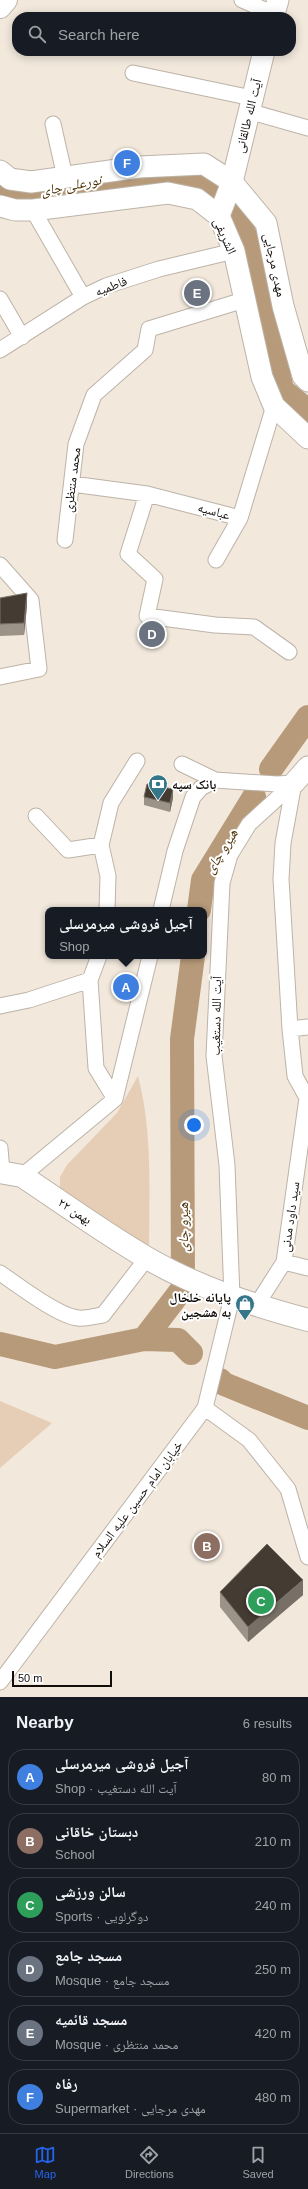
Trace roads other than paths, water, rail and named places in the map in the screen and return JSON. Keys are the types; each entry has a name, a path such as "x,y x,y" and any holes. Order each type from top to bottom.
{"main road":[{"path":"0,8 6,0"},
{"name":"آیت الله طالقانی","path":"220,216 232,182 260,56"},
{"name":"مهدی مرجایی","path":"0,171 10,179 31,182 139,167 204,164 232,182 266,222 283,306 303,376 308,381"},
{"name":"الشریفی","path":"0,206 15,210 33,210 168,193 197,200 220,216 234,251 262,377 274,406 308,438"},
{"name":"آیت الله دستغیب","path":"293,784 308,767"},
{"name":"۲۲ بهمن","path":"8,1173 147,1258 224,1294"},
{"path":"224,1294 256,1306 308,1320"}],"street":[{"path":"242,0 275,10"},
{"path":"133,73 250,104 308,128"},
{"path":"53,124 65,177"},
{"path":"33,210 83,297"},
{"name":"فاطمیه","path":"0,350 83,297 106,286 159,269 234,251"},
{"path":"0,299 22,337"},
{"name":"محمد منتظری","path":"65,540 76,444 94,395 145,350 149,329 244,300"},
{"name":"عباسیه","path":"72,484 147,494 240,518 274,406"},
{"path":"147,494 128,554 155,579 147,616 215,625 254,627 289,652"},
{"path":"216,560 240,518"},
{"path":"0,565 31,600 39,669 0,677"},
{"path":"107,907 108,876 101,845 111,803 137,761"},
{"path":"182,764 215,780 293,784"},
{"path":"162,907 175,851 193,797 201,788 215,780"},
{"name":"سید داود مدنی","path":"256,1306 284,1262 307,1098 295,1076 290,1029 281,880 283,843 293,784"},
{"name":"آیت الله دستغیب","path":"224,1294 227,1165 214,1056 222,883 230,856 249,824 293,784"},
{"path":"36,816 68,850 101,845"},
{"path":"98,959 90,980 96,1068 115,1099"},
{"path":"0,1148 8,1173 115,1099 149,959"},
{"path":"0,1006 29,1000 90,980"},
{"path":"290,1029 308,1027"},
{"path":"0,1273 59,1311 77,1318 88,1318 103,1315 147,1258"},
{"path":"284,1262 308,1268"},
{"name":"خیابان امام حسین علیه السلام","path":"0,1682 205,1408 224,1294"},
{"path":"205,1408 249,1440 288,1489 308,1557"}],"waterway":[{"name":"نورعلی چای","path":"0,185 42,194 109,178 215,188"},
{"path":"233,210 254,253 282,390 308,411"},
{"name":"هیرو چای","path":"271,769 308,717"},
{"name":"هیرو چای","path":"199,907 203,880 254,797"},
{"name":"هیرو چای","path":"144,1339 183,1288 182,1039 193,959"},
{"name":"هیرو چای","path":"0,1344 55,1357 144,1339 178,1340 191,1353"},
{"path":"220,1380 224,1384 308,1418"}],"place":[{"name":"رفاه","path":"127,163"},
{"name":"مسجد قائمیه","path":"197,293"},
{"name":"مسجد جامع","path":"152,634"},
{"name":"بانک سپه","path":"158,801"},
{"name":"آجیل فروشی میرمرسلی","path":"126,987"},
{"name":"پایانه خلخال به هشجین","path":"245,1321"},
{"name":"دبستان خاقانی","path":"207,1546"},
{"name":"سالن ورزشی","path":"261,1601"}]}
